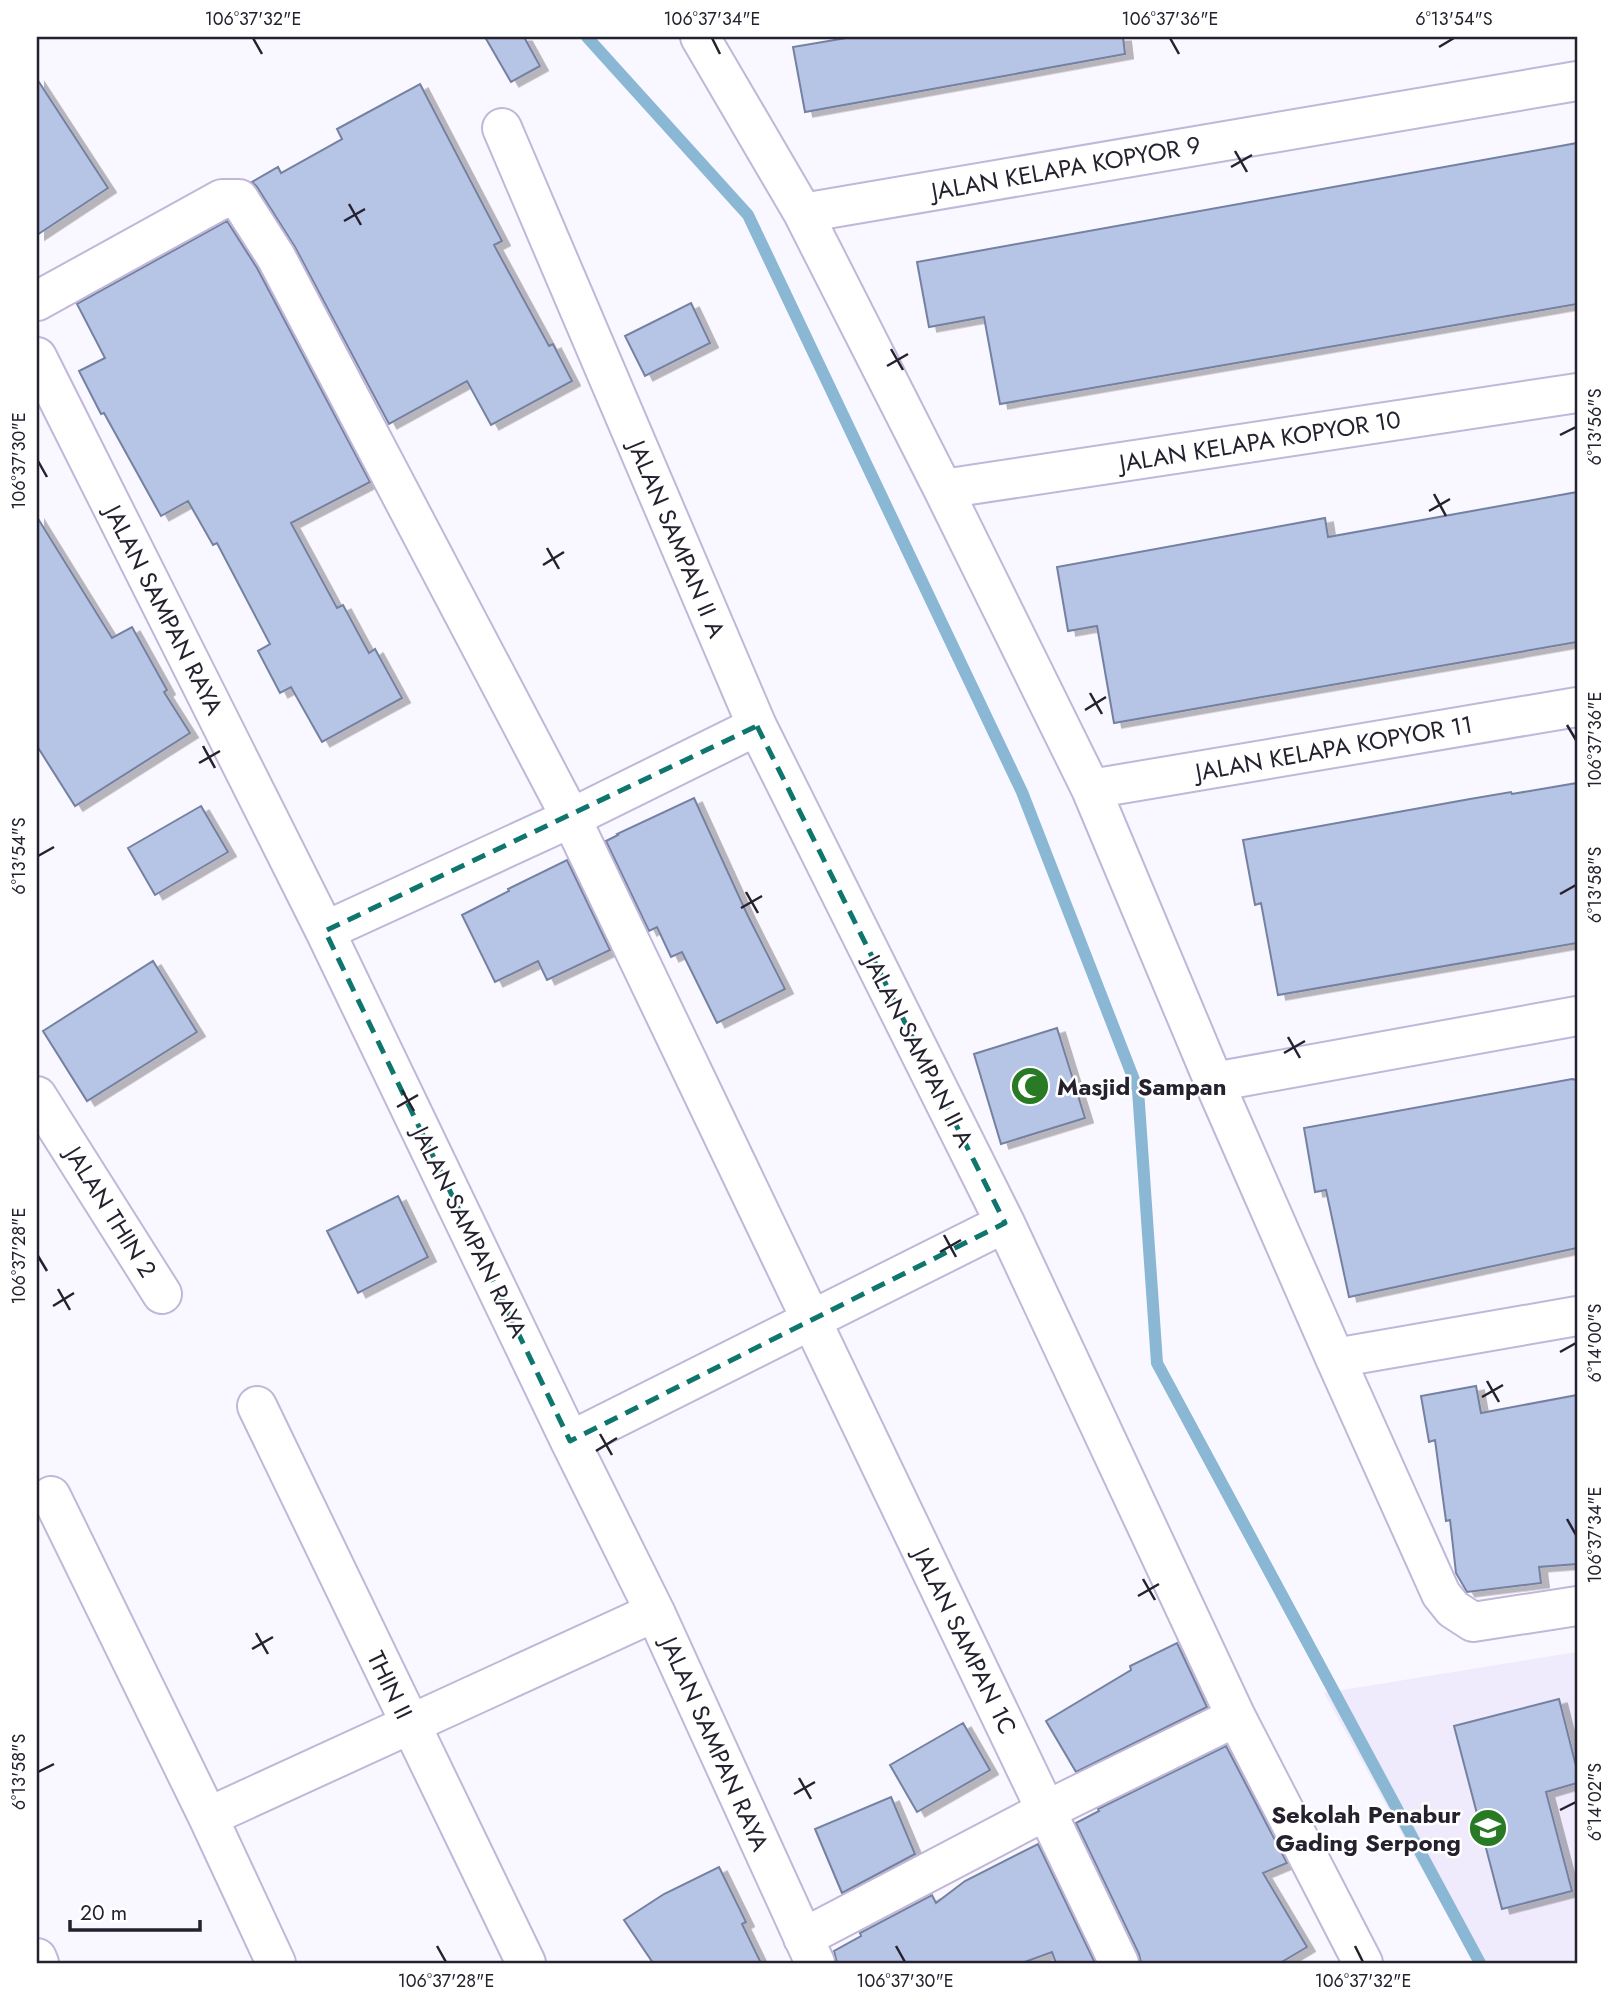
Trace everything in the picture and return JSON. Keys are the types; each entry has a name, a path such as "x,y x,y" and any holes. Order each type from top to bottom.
{"street":[{"path":"700,37 803,213 1091,789 1214,1082 1441,1594 1453,1609 1473,1622 1577,1606"},
{"name":"JALAN KELAPA KOPYOR 9","path":"803,213 1577,81"},
{"name":"JALAN SAMPAN II A","path":"502,128 757,726 1005,1223 1236,1717 1363,1963"},
{"path":"37,301 222,199 239,199 275,257 571,818 811,1320"},
{"name":"JALAN SAMPAN RAYA","path":"37,357 326,931 570,1441 655,1612 809,1951"},
{"name":"JALAN KELAPA KOPYOR 10","path":"943,489 1577,393"},
{"name":"JALAN KELAPA KOPYOR 11","path":"1091,789 1577,707"},
{"path":"326,931 571,818 757,726"},
{"path":"1214,1082 1577,1016"},
{"name":"JALAN THIN 2","path":"37,1096 162,1293"},
{"path":"570,1441 1005,1223"},
{"path":"1335,1358 1577,1316"},
{"name":"JALAN SAMPAN 1C","path":"811,1320 1119,1963"},
{"name":"THIN II","path":"257,1406 526,1963"},
{"path":"51,1496 208,1817 276,1963"},
{"path":"208,1817 655,1612"},
{"path":"809,1951 1047,1810 1236,1717"},
{"path":"37,1958 39,1963"}],"highlighted area":[{"path":"757,726 1005,1223 570,1441 325,931"}],"shaded area":[{"name":"Sekolah Penabur Gading Serpong","path":"1577,1652 1577,1963 1474,1963 1324,1693"}],"building":[{"path":"485,37 524,37 540,66 511,82"},
{"path":"852,37 1123,37 1125,54 805,112 793,47"},
{"path":"37,79 108,188 37,235"},
{"path":"420,84 502,241 494,245 549,346 553,344 572,381 491,425 467,381 389,424 295,247 252,182 278,167 281,173 342,139 337,129"},
{"path":"1577,143 1577,304 1000,404 984,317 929,327 917,262"},
{"path":"227,221 257,268 370,482 291,523 337,608 343,605 369,653 375,649 402,698 322,742 291,687 280,693 258,651 270,644 217,543 213,545 188,501 161,516 79,371 105,358 77,304"},
{"path":"691,303 710,343 645,376 625,336"},
{"path":"1577,492 1577,642 1114,723 1097,626 1068,631 1057,567 1325,518 1328,537"},
{"path":"37,517 112,638 132,627 167,690 164,692 190,733 75,806 37,746"},
{"path":"1577,783 1577,943 1278,995 1261,903 1255,905 1243,840 1511,792 1512,794"},
{"path":"694,798 785,989 717,1023 682,952 671,957 657,927 649,931 606,841"},
{"path":"201,806 228,852 155,895 128,848"},
{"path":"567,860 610,950 547,980 538,961 495,982 462,915"},
{"path":"153,961 197,1032 87,1101 43,1031"},
{"name":"Masjid Sampan","path":"1057,1028 1085,1118 1001,1144 974,1054"},
{"path":"1577,1080 1577,1248 1349,1297 1326,1190 1315,1192 1304,1128"},
{"path":"398,1196 428,1257 358,1293 327,1231"},
{"path":"1476,1386 1481,1413 1577,1395 1577,1564 1539,1567 1541,1583 1467,1592 1456,1573 1450,1520 1446,1521 1435,1440 1429,1442 1421,1396"},
{"path":"1177,1643 1207,1707 1076,1772 1046,1721 1131,1670 1130,1666"},
{"path":"1559,1699 1577,1770 1577,1783 1546,1792 1572,1891 1502,1909 1454,1726"},
{"path":"963,1723 990,1770 917,1812 890,1765"},
{"path":"1226,1746 1287,1863 1263,1873 1307,1947 1280,1963 1141,1963 1076,1823 1099,1811 1098,1809"},
{"path":"891,1797 915,1854 842,1893 815,1829"},
{"path":"1038,1844 1095,1963 1056,1963 1052,1952 1022,1963 837,1963 834,1951 861,1936 860,1933 932,1895 936,1903 965,1881"},
{"path":"719,1867 746,1922 742,1924 761,1963 653,1963 624,1920 664,1894"}],"waterway":[{"path":"587,37 748,215 1022,792 1138,1090 1157,1363 1480,1963"}],"place":[{"name":"Masjid Sampan","path":"1030,1086"},
{"name":"Sekolah Penabur Gading Serpong","path":"1488,1828"}]}
